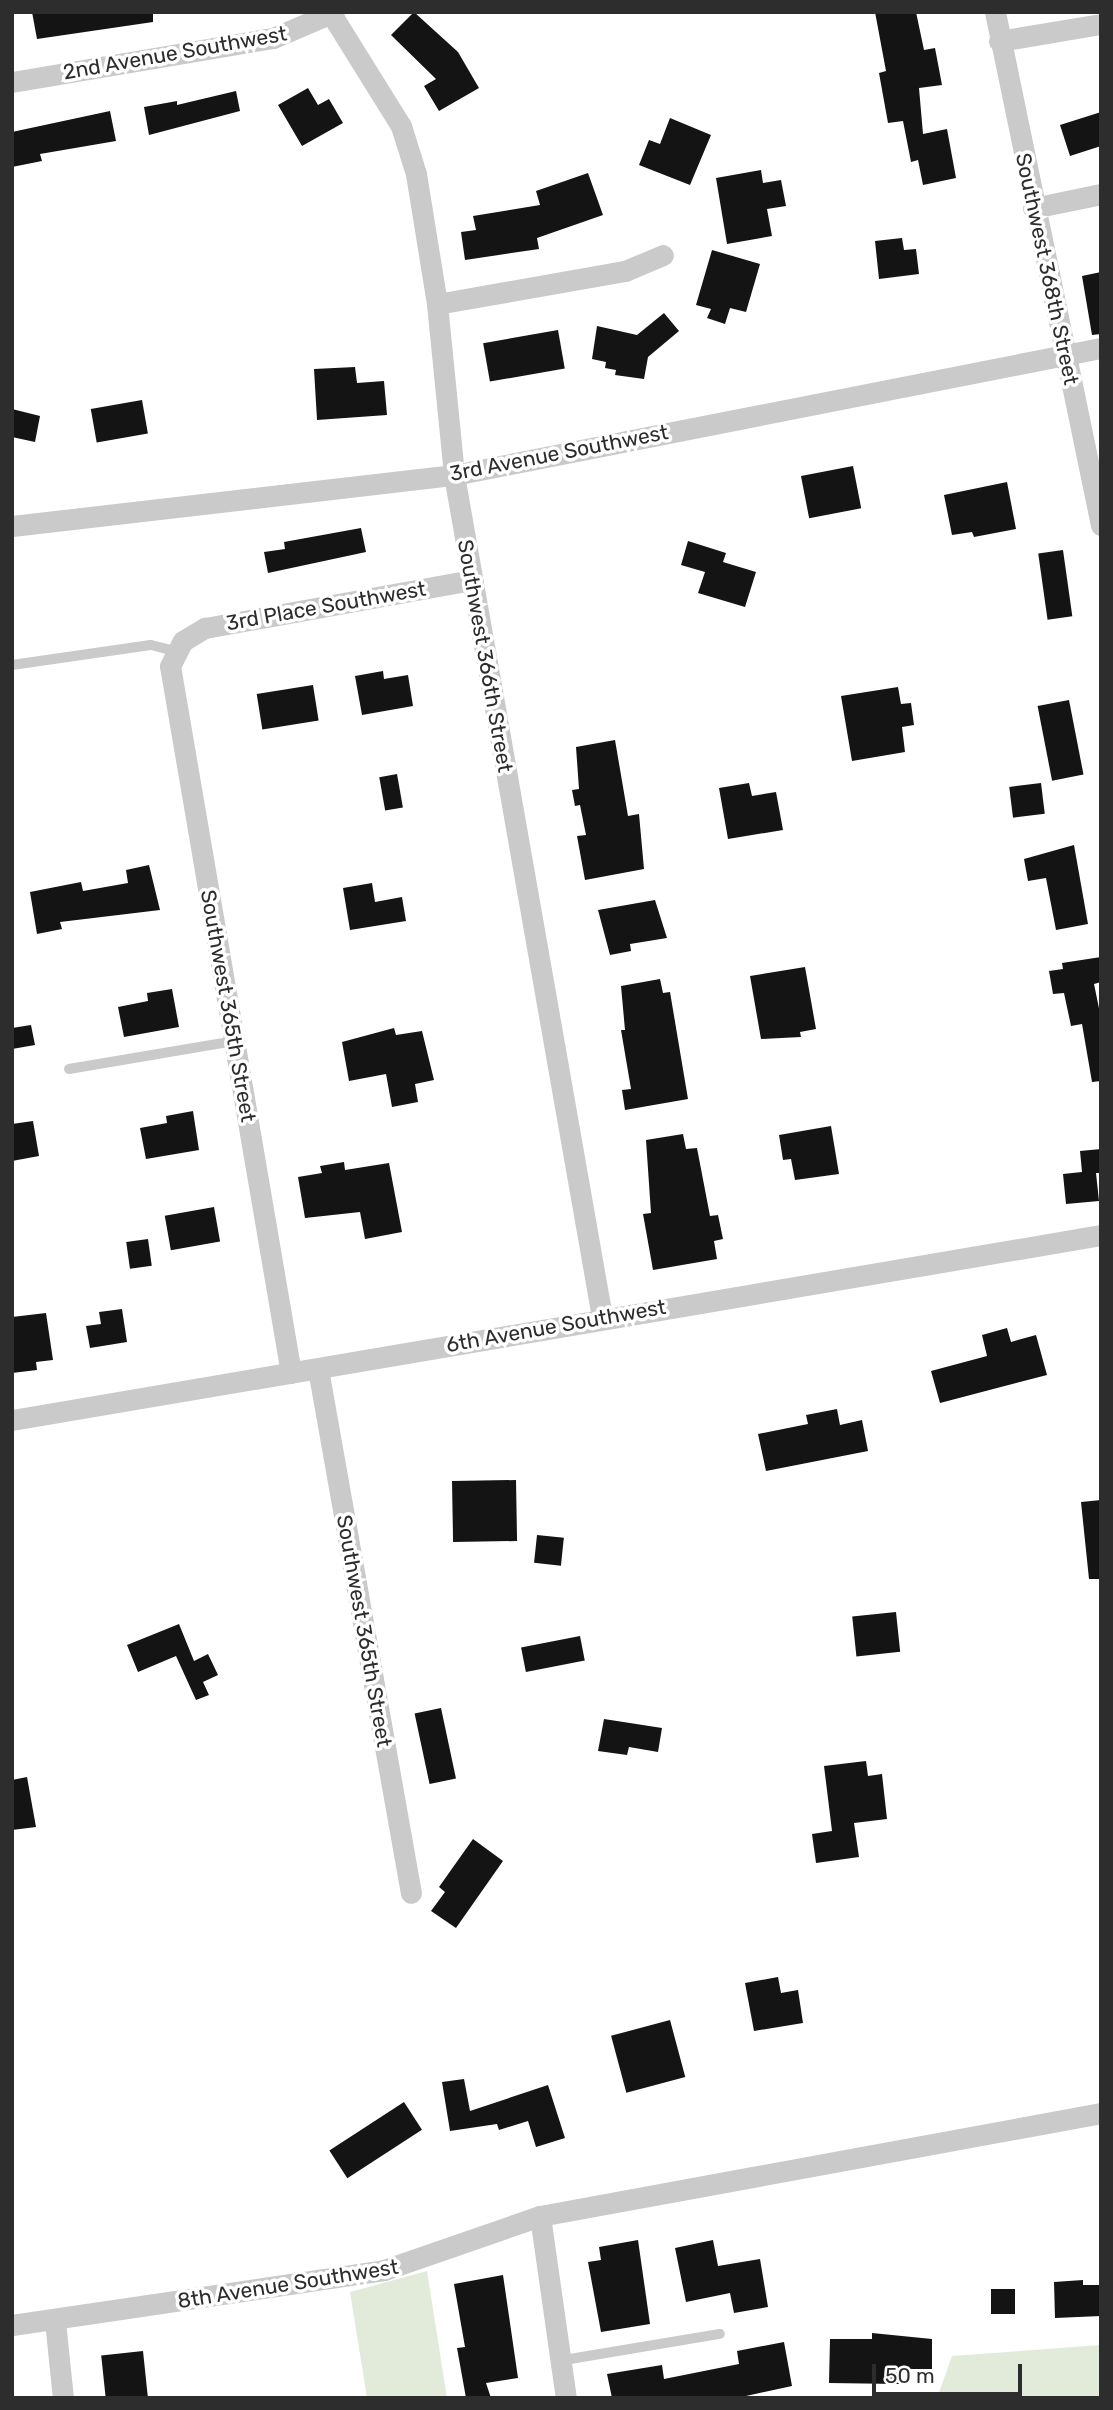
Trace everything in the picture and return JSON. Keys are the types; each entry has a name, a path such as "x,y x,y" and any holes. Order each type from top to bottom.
{"street":[{"name":"Southwest 368th Street","path":"995,12 1033,208 1067,354 1101,525"},
{"name":"2nd Avenue Southwest","path":"12,82 273,38 332,13"},
{"name":"Southwest 366th Street","path":"332,13 389,106 409,148 437,304 454,475 602,1317"},
{"path":"999,41 1101,24"},
{"path":"1033,208 1101,194"},
{"path":"437,304 625,271 663,255"},
{"name":"3rd Avenue Southwest","path":"12,526 454,475 1101,348"},
{"name":"3rd Place Southwest","path":"179,646 205,628 472,580"},
{"name":"Southwest 365th Street","path":"179,646 171,680 291,1373"},
{"name":"6th Avenue Southwest","path":"12,1420 318,1369 602,1317 1101,1235"},
{"name":"Southwest 365th Street","path":"318,1369 411,1893"},
{"name":"8th Avenue Southwest","path":"12,2325 55,2321 401,2267 540,2216 1101,2113"},
{"path":"540,2216 564,2360 566,2398"},
{"path":"55,2321 63,2398"}],"lane":[{"path":"12,665 151,645 179,646"},
{"path":"69,1069 234,1041"},
{"path":"564,2360 720,2334"}],"green space":[{"path":"427,2271 447,2398 367,2398 350,2292"},
{"path":"1101,2345 1101,2398 937,2398 952,2356"}],"building":[{"path":"32,12 153,12 153,22 37,39"},
{"path":"414,12 458,52 479,88 439,111 424,86 436,79 391,35"},
{"path":"875,12 916,12 924,50 935,48 942,85 919,88 923,134 947,129 956,178 923,185 918,160 911,162 903,121 888,123 879,73 886,71"},
{"path":"308,88 318,105 329,99 343,123 302,146 278,105"},
{"path":"236,91 240,111 149,135 144,107 177,101 177,105"},
{"path":"110,111 116,141 40,154 42,161 12,167 12,132"},
{"path":"1101,112 1101,146 1070,156 1060,125"},
{"path":"670,118 711,135 690,185 639,165 649,140 660,144"},
{"path":"761,170 763,183 781,180 786,206 767,209 772,236 727,244 716,178"},
{"path":"588,173 603,215 537,238 539,249 465,260 461,232 476,230 473,216 540,205 536,191"},
{"path":"902,238 904,250 916,249 919,274 879,279 875,241"},
{"path":"712,250 760,264 746,312 730,308 725,324 707,318 711,309 696,305"},
{"path":"1101,272 1101,334 1092,335 1082,276"},
{"path":"664,313 679,331 648,357 644,379 615,375 616,370 605,368 606,362 592,359 597,326 637,335"},
{"path":"558,330 565,368 490,382 483,343"},
{"path":"355,367 357,383 384,381 387,415 317,420 314,369"},
{"path":"142,400 148,433 97,443 91,409"},
{"path":"12,409 40,416 35,442 12,437"},
{"path":"853,466 861,508 809,518 801,476"},
{"path":"1007,482 1016,529 974,537 972,532 952,535 944,495"},
{"path":"361,528 366,552 268,573 264,552 285,549 284,542"},
{"path":"688,541 726,553 723,562 756,572 745,607 698,593 705,572 681,565"},
{"path":"1063,550 1072,616 1048,620 1038,553"},
{"path":"383,671 384,679 408,675 413,706 362,715 355,676"},
{"path":"313,685 319,721 262,729 257,694"},
{"path":"898,687 901,704 911,703 914,725 902,727 905,752 852,761 841,696"},
{"path":"1069,700 1084,775 1052,781 1038,706"},
{"path":"615,740 628,816 639,814 644,869 585,880 577,836 586,835 580,805 575,806 572,790 579,789 576,747"},
{"path":"397,774 403,807 385,811 379,777"},
{"path":"749,783 752,796 776,792 783,830 728,839 719,788"},
{"path":"1041,783 1045,814 1013,818 1009,787"},
{"path":"1074,845 1088,924 1056,930 1046,878 1028,881 1024,859"},
{"path":"149,865 160,910 60,922 62,929 37,934 30,892 81,882 83,891 128,883 126,870"},
{"path":"372,883 375,902 402,897 406,921 350,930 343,888"},
{"path":"655,900 667,938 630,944 631,951 610,955 598,910"},
{"path":"1101,957 1101,982 1094,984 1101,1018 1101,1081 1092,1082 1082,1024 1071,1026 1064,993 1053,994 1049,971 1063,969 1062,963"},
{"path":"805,967 816,1029 800,1032 801,1037 761,1039 750,976"},
{"path":"660,979 663,993 670,992 688,1099 625,1110 622,1090 631,1089 621,1030 625,1030 621,986"},
{"path":"172,989 179,1027 124,1037 118,1007 148,1001 147,993"},
{"path":"31,1025 35,1045 12,1049 12,1028"},
{"path":"394,1028 396,1035 422,1031 434,1080 415,1084 418,1102 392,1107 386,1074 349,1081 342,1042"},
{"path":"193,1111 199,1150 146,1159 140,1128 167,1123 166,1116"},
{"path":"33,1121 39,1156 12,1161 12,1124"},
{"path":"831,1126 839,1174 795,1180 791,1159 783,1160 779,1135"},
{"path":"683,1134 686,1149 697,1148 710,1216 718,1215 723,1239 714,1241 717,1259 653,1270 643,1214 651,1213 646,1140"},
{"path":"1101,1149 1101,1173 1096,1173 1099,1201 1066,1204 1063,1174 1082,1172 1080,1151"},
{"path":"344,1162 345,1170 389,1163 402,1232 365,1239 360,1212 305,1218 298,1177 322,1173 320,1166"},
{"path":"214,1207 220,1241 171,1250 165,1216"},
{"path":"148,1239 152,1266 130,1269 126,1242"},
{"path":"122,1309 127,1342 90,1348 86,1326 101,1324 99,1312"},
{"path":"46,1313 53,1360 36,1362 37,1370 12,1373 12,1317"},
{"path":"1007,1328 1011,1342 1036,1335 1047,1375 940,1403 931,1371 987,1356 982,1335"},
{"path":"837,1409 840,1425 862,1420 868,1451 766,1471 758,1434 808,1424 806,1415"},
{"path":"516,1480 517,1541 453,1542 452,1481"},
{"path":"1101,1500 1101,1579 1089,1579 1081,1502"},
{"path":"537,1535 564,1538 561,1566 534,1563"},
{"path":"896,1612 900,1652 856,1656 852,1617"},
{"path":"179,1624 194,1661 208,1654 218,1675 203,1682 209,1695 196,1700 176,1656 138,1672 127,1645"},
{"path":"580,1636 585,1661 526,1672 521,1647"},
{"path":"441,1708 456,1778 430,1784 415,1714"},
{"path":"604,1719 662,1728 658,1752 629,1747 627,1755 598,1751"},
{"path":"866,1761 868,1776 882,1774 887,1819 854,1823 859,1857 816,1863 812,1834 832,1831 824,1766"},
{"path":"27,1777 36,1827 12,1830 12,1780"},
{"path":"473,1839 503,1861 456,1928 431,1911 445,1892 439,1887"},
{"path":"778,1977 781,1993 798,1990 803,2023 754,2031 745,1983"},
{"path":"670,2020 685,2077 626,2093 611,2036"},
{"path":"464,2079 470,2111 548,2085 565,2138 536,2147 528,2121 499,2130 497,2124 450,2131 442,2082"},
{"path":"404,2102 422,2130 347,2178 329,2150"},
{"path":"638,2240 650,2324 601,2332 588,2262 601,2260 599,2247"},
{"path":"713,2240 718,2266 760,2259 768,2307 734,2313 730,2293 686,2302 675,2248"},
{"path":"503,2275 518,2378 486,2383 491,2398 466,2398 457,2348 465,2347 454,2284"},
{"path":"1083,2280 1083,2285 1101,2285 1101,2316 1055,2318 1054,2282"},
{"path":"991,2289 1015,2289 1015,2314 991,2314"},
{"path":"872,2333 932,2339 932,2369 899,2369 899,2384 829,2383 830,2339 872,2339"},
{"path":"784,2342 792,2386 737,2398 612,2398 607,2374 662,2365 664,2379 739,2364 737,2351"},
{"path":"143,2351 148,2398 106,2398 101,2355"}]}
